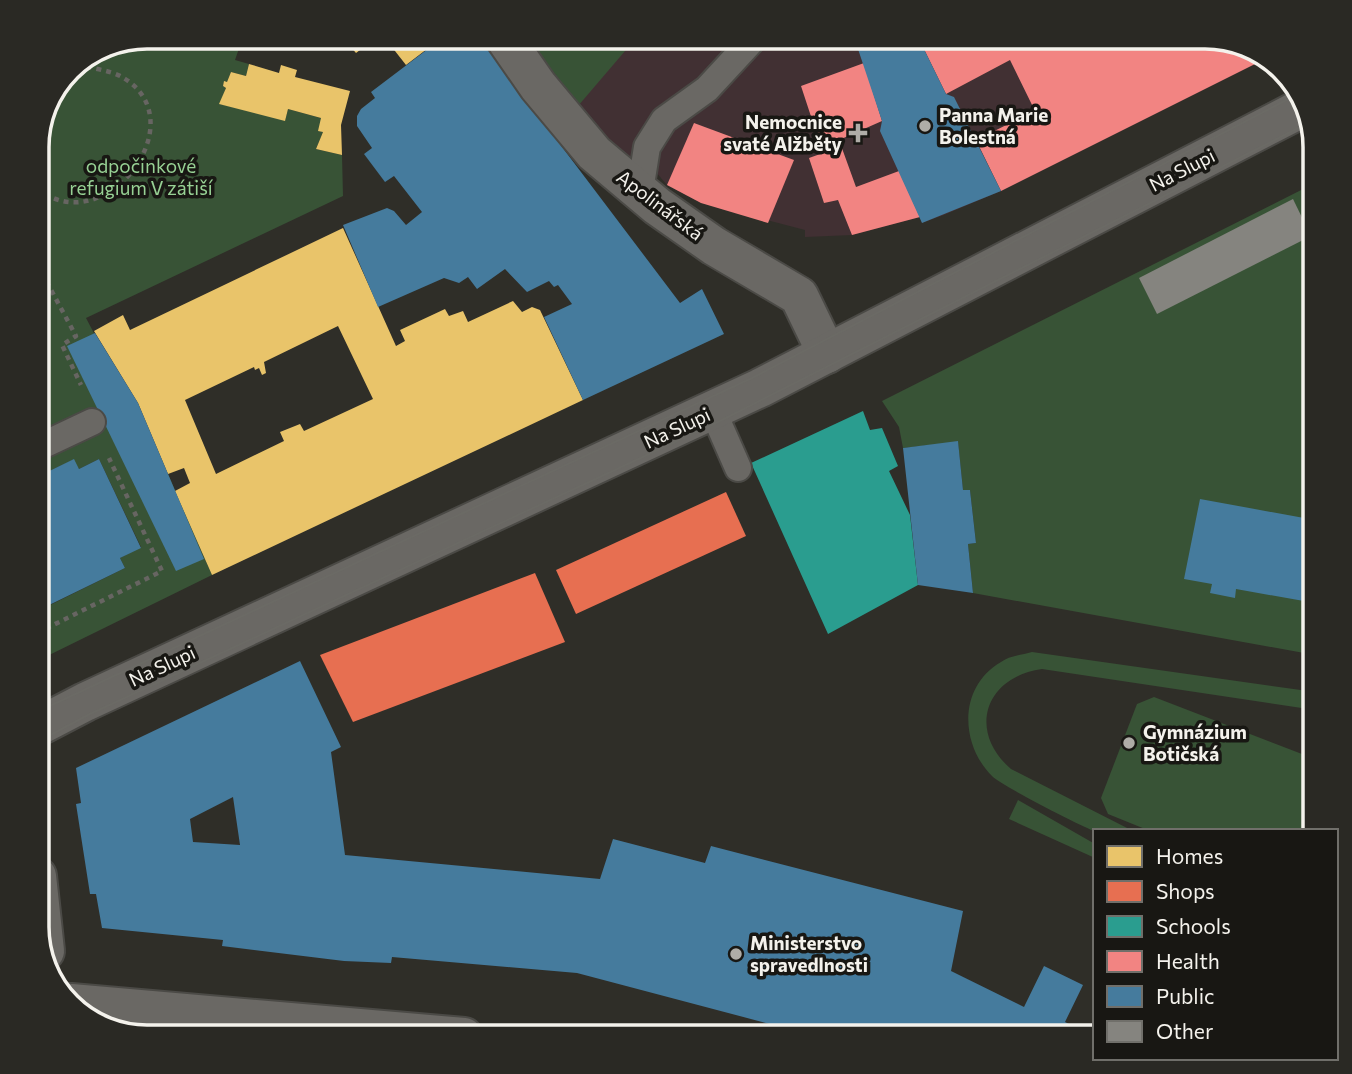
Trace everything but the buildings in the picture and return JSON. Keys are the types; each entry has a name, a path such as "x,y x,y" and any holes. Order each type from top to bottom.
{"street":[{"name":"Apolinářská","path":"512,49 538,86 594,153 714,246 799,296 827,354"},
{"name":"Na Slupi","path":"49,731 73,708 713,411 1296,111"},
{"path":"86,1004 325,1025"}],"lane":[{"path":"640,191 648,147 664,120 707,89 744,49"},
{"path":"713,411 738,468"},
{"path":"49,442 92,422"}],"path":[{"path":"49,193 65,200 90,200 120,187 145,157 151,127 144,98 122,77 89,68"},
{"path":"49,286 76,336 62,345 82,387"},
{"path":"49,627 162,571 92,422"}],"shaded area":[{"name":"Nemocnice svaté Alžběty","path":"537,49 1205,49 1243,56 1257,63 1001,191 922,223 920,217 852,235 805,237 805,230 701,203 667,185 655,171 621,161"}],"green space":[{"name":"odpočinkové refugium V zátiší","path":"147,49 239,49 235,60 249,64 246,76 231,72 227,82 224,82 223,86 226,88 220,104 285,120 288,109 321,118 323,132 316,149 342,155 343,196 86,318 168,474 212,575 49,655 49,606 125,568 120,558 141,547 99,459 79,469 73,460 49,471 49,140 59,103 82,73 115,54"},
{"path":"537,49 627,49 578,106"},
{"path":"1303,189 1303,653 973,593 968,544 976,543 970,490 963,490 958,442 903,448 899,427 882,401"},
{"path":"1032,652 1303,690 1303,708 1042,669 1022,674 996,694 986,723 989,738 997,754 1011,769 1129,829 1093,830 998,781 981,763 969,732 971,701 977,686 987,673 1012,657"},
{"path":"1154,697 1303,754 1303,829 1145,829 1108,814 1101,798 1137,704"},
{"path":"1018,800 1093,843 1093,857 1009,819"}],"tram line":[{"path":"49,706 752,378 1290,98"},
{"path":"49,736 88,715 718,422 1301,127"}],"place":[{"name":"Panna Marie Bolestná","path":"925,126"},
{"name":"Nemocnice svaté Alžběty","path":"858,133"},
{"name":"Gymnázium Botičská","path":"1129,743"},
{"name":"Ministerstvo spravedlnosti","path":"736,954"}]}
